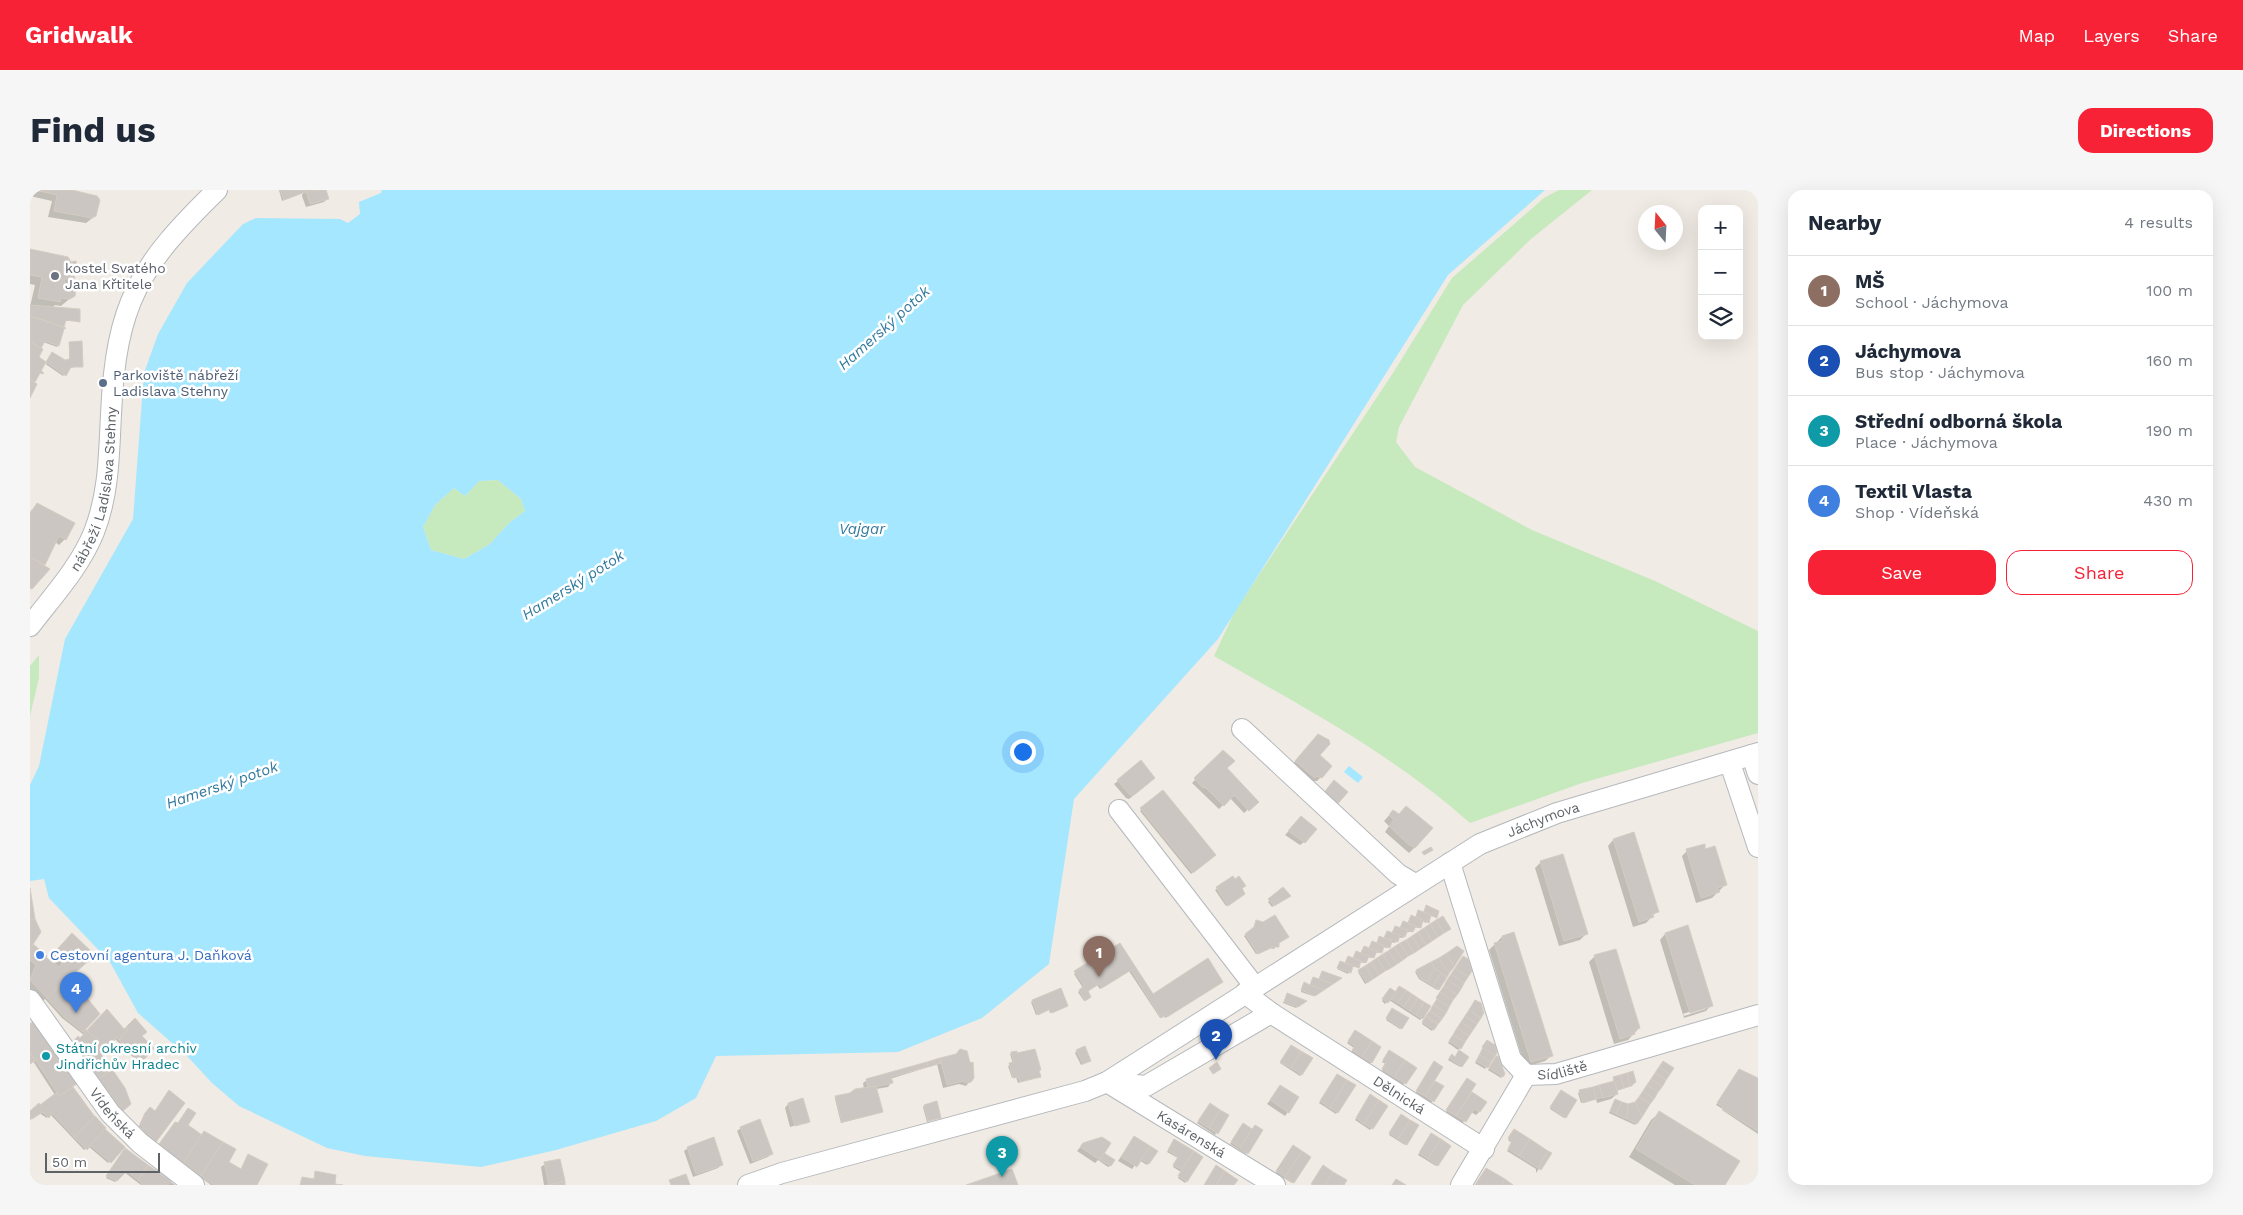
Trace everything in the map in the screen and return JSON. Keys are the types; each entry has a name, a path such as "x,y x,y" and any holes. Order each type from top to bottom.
{"street":[{"name":"nábřeží Ladislava Stehny","path":"30,626 77,562 93,533 102,508 108,484 113,373 118,342 130,301 138,283 157,253 181,225 217,190"},
{"path":"1242,729 1398,874 1415,884"},
{"name":"Jáchymova","path":"748,1185 782,1173 1086,1091 1107,1082 1480,844 1557,813 1730,763 1756,761"},
{"path":"1730,763 1758,847"},
{"name":"Dělnická","path":"1119,810 1250,990 1271,1013 1484,1149"},
{"name":"Sídliště","path":"1450,863 1511,1059 1526,1075 1556,1074 1758,1016"},
{"name":"Vídeňská","path":"30,1000 110,1113 140,1143 194,1185"},
{"path":"1107,1082 1146,1086 1271,1013"},
{"path":"1461,1185 1526,1075"},
{"name":"Kasárenská","path":"1107,1082 1275,1185"}],"green space":[{"path":"1559,190 1592,190 1531,239 1463,305 1399,427 1396,442 1415,467 1532,530 1655,581 1758,631 1758,733 1582,783 1470,823 1410,775 1347,733 1214,656 1235,611 1393,373 1452,278 1544,198"},
{"path":"498,480 521,499 525,511 509,523 490,544 464,559 431,550 423,527 435,505 454,488 465,496 479,481"},
{"path":"39,655 39,678 30,716 30,666"}],"water":[{"name":"Vajgar","path":"382,190 1545,190 1448,275 1218,639 1074,799 1049,964 982,1018 898,1052 716,1056 696,1098 656,1121 556,1150 481,1167 365,1156 327,1148 239,1106 212,1083 188,1057 138,1013 110,962 49,898 44,879 30,881 30,785 39,766 65,639 133,519 144,373 158,334 187,283 243,224 256,218 340,219 348,223 360,214 359,202 381,193","holes":["498,480 521,499 525,511 509,523 490,544 464,559 431,550 423,527 435,505 454,488 465,496 479,481"]},
{"path":"1349,766 1363,777 1358,783 1344,772"}],"building":[{"path":"35,190 72,190 97,196 100,200 96,216 92,218 54,211 57,195"},
{"path":"280,190 307,190 308,191 284,200"},
{"path":"326,190 329,199 310,204 306,191"},
{"name":"kostel Svatého Jana Křtitele","path":"30,249 68,257 71,262 76,261 77,265 73,266 71,274 75,277 73,281 69,278 64,280 65,283 73,285 76,290 75,296 70,299 61,298 60,302 38,298 42,277 30,275"},
{"path":"30,305 80,309 80,322 66,320 64,327 30,316"},
{"path":"30,316 66,328 64,329 59,346 45,341 41,348 30,342"},
{"path":"82,341 83,367 71,367 66,376 46,362 52,352 65,360 70,359 69,342"},
{"path":"30,342 43,349 39,357 46,362 41,371 44,373 40,373 35,382 30,380"},
{"path":"30,380 37,384 30,398"},
{"path":"37,503 75,523 66,540 59,536 45,565 30,557 30,514"},
{"path":"30,557 50,569 32,589 30,588"},
{"path":"1318,734 1329,740 1330,744 1320,755 1332,766 1322,778 1316,776 1315,778 1295,761"},
{"path":"1223,750 1235,761 1227,768 1259,802 1249,811 1234,795 1224,806 1194,778"},
{"path":"1141,760 1155,778 1134,795 1130,795 1117,780"},
{"path":"1334,780 1348,792 1335,807 1322,795"},
{"path":"1163,790 1216,855 1193,873 1140,808"},
{"path":"1406,806 1433,828 1415,848 1389,826 1394,820 1389,815 1393,810 1399,814"},
{"path":"1301,816 1317,829 1305,843 1288,831"},
{"path":"1634,832 1659,912 1652,914 1654,917 1639,922 1613,839"},
{"path":"1705,844 1705,849 1715,846 1727,885 1717,888 1720,892 1701,898 1686,849"},
{"path":"1431,847 1433,850 1424,855 1422,852"},
{"path":"1563,854 1588,934 1564,941 1540,861"},
{"path":"1233,876 1235,879 1239,876 1246,886 1242,888 1245,894 1228,906 1216,887"},
{"path":"1283,887 1291,896 1274,906 1268,899"},
{"path":"30,888 35,919 30,920"},
{"path":"1426,905 1439,911 1437,918 1424,912"},
{"path":"1418,910 1431,915 1429,923 1416,917"},
{"path":"1275,915 1289,937 1279,943 1279,947 1273,947 1258,954 1245,934 1254,927 1256,920 1263,922"},
{"path":"1411,915 1423,920 1421,928 1408,923"},
{"path":"1443,916 1451,929 1444,933 1436,920"},
{"path":"35,919 41,932 30,949 30,920"},
{"path":"1436,920 1444,933 1438,937 1430,924"},
{"path":"1403,921 1416,926 1413,932 1400,928"},
{"path":"1430,924 1438,937 1432,941 1424,928"},
{"path":"1688,925 1713,1006 1690,1013 1665,933"},
{"path":"1395,926 1408,930 1405,937 1392,933"},
{"path":"1424,928 1432,941 1426,945 1418,932"},
{"path":"1387,931 1400,935 1398,942 1384,938"},
{"path":"1418,932 1426,945 1420,949 1412,936"},
{"path":"1514,932 1553,1056 1531,1062 1494,943 1503,941 1502,936"},
{"path":"72,933 95,955 47,998 30,980 36,965 30,960 30,949 33,944 52,963 59,967 62,963 53,954"},
{"path":"1379,936 1392,941 1390,948 1377,943"},
{"path":"1412,936 1420,949 1414,953 1406,940"},
{"path":"1406,940 1414,953 1408,956 1400,943"},
{"path":"1372,941 1384,946 1382,953 1369,948"},
{"path":"1120,943 1153,994 1208,958 1223,982 1167,1017 1166,1015 1161,1018 1131,970 1102,988 1099,984 1088,991 1091,997 1085,1001 1079,990 1084,986 1074,971"},
{"path":"1400,943 1408,956 1403,960 1394,947"},
{"path":"1364,946 1377,951 1374,958 1361,953"},
{"path":"1457,946 1464,951 1454,967 1447,953"},
{"path":"1394,947 1403,960 1397,964 1388,951"},
{"path":"1616,949 1640,1028 1634,1030 1635,1034 1620,1039 1594,955"},
{"path":"1356,951 1369,956 1366,963 1353,958"},
{"path":"1388,951 1397,964 1391,968 1383,954"},
{"path":"1447,953 1454,967 1450,972 1445,969 1439,958"},
{"path":"1383,954 1391,968 1385,971 1377,958"},
{"path":"1348,956 1361,961 1359,968 1345,963"},
{"path":"1463,956 1468,959 1472,971 1468,977 1455,968"},
{"path":"1377,958 1385,971 1379,975 1371,962"},
{"path":"1439,958 1445,969 1450,972 1447,977 1435,969 1431,962"},
{"path":"1340,961 1353,966 1351,973 1337,968"},
{"path":"1371,962 1379,975 1373,979 1365,966"},
{"path":"1431,962 1435,969 1427,982 1420,978 1416,970"},
{"path":"1365,966 1373,979 1367,983 1358,970"},
{"path":"1455,968 1468,977 1464,983 1451,974"},
{"path":"1435,969 1441,973 1433,986 1427,982"},
{"path":"1322,971 1342,978 1333,984 1319,979"},
{"path":"1441,973 1447,977 1439,990 1433,986"},
{"path":"1451,974 1464,983 1461,989 1447,980"},
{"path":"70,977 100,1014 83,1032 64,1017 47,998"},
{"path":"1313,977 1333,984 1324,990 1310,985"},
{"path":"1447,980 1461,989 1457,995 1444,986"},
{"path":"1304,982 1324,990 1315,996 1301,990"},
{"path":"1399,986 1406,990 1398,1003 1391,999"},
{"path":"1444,986 1457,995 1453,1000 1440,992"},
{"path":"1061,988 1068,1006 1052,1013 1050,1009 1038,1015 1032,1000"},
{"path":"1390,988 1396,992 1388,1003 1382,999"},
{"path":"1406,990 1412,994 1404,1007 1398,1003"},
{"path":"1440,992 1453,1000 1449,1007 1436,998"},
{"path":"1287,993 1307,1001 1298,1007 1284,1002"},
{"path":"1412,994 1418,998 1410,1011 1404,1007"},
{"path":"1418,998 1424,1002 1416,1015 1410,1011"},
{"path":"1437,999 1449,1007 1446,1013 1433,1005"},
{"path":"1475,1000 1481,1003 1484,1013 1481,1018 1469,1010"},
{"path":"1424,1002 1431,1006 1423,1019 1416,1015"},
{"path":"1433,1005 1446,1013 1442,1019 1430,1011"},
{"path":"1392,1008 1409,1018 1402,1029 1386,1018"},
{"path":"107,1009 124,1029 126,1027 128,1030 119,1040 117,1038 106,1048 87,1030"},
{"path":"1469,1010 1481,1018 1477,1024 1465,1016"},
{"path":"1430,1011 1442,1019 1438,1024 1426,1016"},
{"path":"1426,1016 1438,1024 1434,1030 1422,1022"},
{"path":"1465,1016 1477,1024 1473,1030 1461,1022"},
{"path":"135,1018 147,1032 142,1036 154,1048 141,1063 119,1040 128,1030 126,1027"},
{"name":"Státní okresní archiv Jindřichův Hradec","path":"34,1021 78,1083 59,1096 30,1052 30,1024"},
{"path":"1461,1022 1473,1030 1469,1036 1457,1028"},
{"path":"1457,1028 1469,1036 1465,1042 1453,1035"},
{"path":"85,1029 106,1048 101,1054 112,1069 99,1079 73,1042 78,1036 80,1038 85,1033 83,1032"},
{"path":"1355,1030 1372,1041 1362,1057 1352,1050 1355,1046 1348,1041"},
{"path":"1453,1035 1465,1042 1461,1049 1449,1041"},
{"path":"1487,1040 1495,1045 1497,1053 1495,1056 1482,1047"},
{"path":"1372,1041 1381,1047 1372,1063 1362,1057"},
{"path":"1291,1045 1301,1051 1291,1068 1280,1062"},
{"path":"1085,1046 1091,1061 1083,1064 1076,1050"},
{"path":"1483,1048 1495,1056 1491,1062 1480,1055"},
{"path":"960,1049 967,1051 970,1063 973,1062 974,1078 971,1082 963,1081 947,1085 940,1058 956,1054"},
{"path":"1035,1049 1041,1077 1020,1082 1018,1077 1013,1078 1009,1063 1014,1062 1011,1052 1017,1051 1017,1053"},
{"path":"1389,1050 1405,1060 1394,1077 1382,1069 1386,1062 1383,1060"},
{"path":"1459,1050 1469,1057 1462,1067 1449,1058 1452,1054 1455,1057"},
{"path":"1301,1051 1313,1058 1302,1075 1291,1068"},
{"path":"30,1053 35,1061 30,1064"},
{"path":"1480,1055 1491,1062 1488,1068 1476,1061"},
{"path":"1496,1056 1498,1056 1505,1074 1503,1077 1489,1068"},
{"path":"940,1058 941,1063 928,1067 927,1062"},
{"path":"1405,1060 1417,1068 1406,1084 1394,1077"},
{"path":"1434,1061 1443,1067 1425,1096 1416,1091"},
{"path":"1663,1061 1674,1068 1670,1074 1659,1067"},
{"path":"927,1062 928,1067 891,1077 893,1083 868,1088 866,1079"},
{"path":"1217,1062 1221,1069 1213,1074 1209,1068"},
{"path":"1659,1067 1670,1074 1666,1080 1655,1073"},
{"path":"112,1069 125,1088 131,1104 123,1111 99,1079"},
{"path":"1739,1069 1758,1078 1758,1131 1722,1109 1723,1107 1717,1103"},
{"path":"1633,1071 1636,1082 1630,1086 1627,1073"},
{"path":"1627,1073 1630,1086 1624,1088 1620,1075"},
{"path":"1655,1073 1666,1080 1662,1087 1651,1079"},
{"path":"1337,1074 1347,1080 1330,1108 1320,1101"},
{"path":"1620,1075 1624,1088 1617,1090 1613,1077"},
{"path":"1467,1078 1476,1084 1456,1116 1446,1110"},
{"path":"1651,1079 1662,1087 1658,1092 1647,1085"},
{"path":"1347,1080 1356,1085 1338,1113 1330,1108"},
{"path":"1435,1081 1444,1086 1434,1102 1425,1096"},
{"path":"1614,1081 1618,1094 1603,1098 1599,1085"},
{"path":"1280,1085 1299,1097 1289,1113 1270,1100"},
{"path":"1599,1085 1603,1097 1596,1099 1593,1087"},
{"path":"1647,1085 1658,1092 1654,1099 1643,1091"},
{"path":"876,1086 883,1112 842,1122 835,1096 850,1093 855,1089"},
{"path":"73,1087 95,1117 74,1137 52,1113 49,1118 43,1112 32,1119 30,1118 30,1111 39,1103 40,1105 56,1093 59,1096"},
{"path":"1593,1087 1596,1099 1583,1103 1579,1090"},
{"path":"169,1090 185,1103 156,1142 142,1129 143,1127 140,1124 150,1107 155,1111"},
{"path":"1561,1090 1577,1100 1566,1118 1550,1107"},
{"path":"1643,1091 1654,1099 1650,1104 1639,1097"},
{"path":"1472,1092 1487,1102 1480,1112 1474,1109 1466,1122 1456,1116"},
{"path":"1370,1094 1379,1100 1364,1124 1356,1118"},
{"path":"1639,1097 1650,1104 1642,1117 1635,1102"},
{"path":"803,1098 810,1122 795,1126 788,1103"},
{"path":"1615,1099 1622,1102 1616,1114 1610,1111"},
{"path":"1379,1100 1388,1106 1373,1129 1364,1124"},
{"path":"937,1101 941,1118 928,1121 924,1105"},
{"path":"1622,1102 1628,1104 1627,1119 1616,1114"},
{"path":"1635,1102 1642,1117 1637,1124 1627,1119 1628,1104"},
{"path":"1210,1103 1220,1110 1209,1128 1198,1121"},
{"path":"188,1108 196,1113 188,1125 202,1135 183,1163 159,1144 175,1122 178,1123"},
{"path":"1220,1110 1229,1115 1218,1134 1209,1128"},
{"path":"1659,1111 1740,1161 1725,1185 1695,1185 1636,1149"},
{"path":"1401,1114 1410,1120 1398,1139 1389,1133"},
{"path":"95,1116 106,1128 87,1150 74,1137"},
{"path":"760,1119 773,1154 753,1161 740,1127"},
{"path":"1410,1120 1419,1125 1407,1145 1398,1139"},
{"path":"1243,1123 1252,1129 1240,1148 1231,1142"},
{"path":"1255,1125 1263,1130 1248,1154 1240,1148"},
{"path":"105,1129 125,1147 111,1163 90,1145"},
{"path":"1514,1129 1530,1139 1519,1156 1508,1149 1512,1141 1508,1138"},
{"path":"204,1131 223,1142 201,1176 183,1163"},
{"path":"1431,1133 1441,1139 1428,1159 1419,1153"},
{"path":"1134,1136 1150,1146 1137,1167 1121,1157"},
{"path":"714,1137 723,1165 696,1174 687,1147"},
{"path":"1102,1137 1111,1143 1100,1160 1080,1147 1083,1143"},
{"path":"1174,1139 1194,1151 1182,1170 1173,1165 1178,1157 1168,1150"},
{"path":"1441,1139 1451,1146 1438,1166 1428,1159"},
{"path":"1530,1139 1548,1151 1538,1168 1519,1156"},
{"path":"223,1142 236,1149 229,1162 241,1169 248,1154 268,1164 257,1185 214,1185 201,1176"},
{"path":"1293,1145 1302,1151 1285,1177 1276,1171"},
{"path":"1150,1146 1158,1151 1149,1164 1141,1159"},
{"path":"125,1148 148,1165 138,1180 127,1171 117,1181 106,1176"},
{"path":"1194,1151 1203,1157 1187,1182 1178,1176"},
{"path":"1302,1151 1311,1157 1294,1183 1285,1177"},
{"path":"1548,1151 1552,1153 1541,1170 1538,1168"},
{"path":"1104,1153 1115,1160 1111,1166 1100,1160"},
{"path":"560,1159 565,1181 549,1185 544,1162"},
{"path":"148,1165 171,1181 168,1185 140,1185 142,1183 138,1180"},
{"path":"1216,1165 1225,1171 1216,1185 1204,1185"},
{"path":"1323,1165 1333,1172 1325,1185 1311,1184"},
{"path":"1486,1168 1505,1179 1501,1185 1475,1185"},
{"path":"1012,1169 1018,1185 966,1185"},
{"path":"315,1171 336,1175 335,1184 343,1185 300,1185 302,1177 314,1179"},
{"path":"1225,1171 1238,1180 1234,1185 1216,1185"},
{"path":"1333,1172 1347,1180 1344,1185 1325,1185"},
{"path":"686,1174 690,1185 671,1185 669,1180"},
{"path":"1396,1179 1406,1185 1392,1185"},
{"path":"1505,1179 1513,1185 1501,1185"},
{"path":"565,1181 565,1185 549,1185"}],"place":[{"name":"kostel Svatého Jana Křtitele","path":"55,276"},
{"name":"Parkoviště nábřeží Ladislava Stehny","path":"103,383"},
{"name":"Cestovní agentura J. Daňková","path":"40,955"},
{"name":"MŠ","path":"1099,977"},
{"name":"Textil Vlasta","path":"76,1013"},
{"name":"Státní okresní archiv Jindřichův Hradec","path":"46,1056"},
{"name":"Jáchymova","path":"1216,1060"},
{"name":"Střední odborná škola","path":"1002,1177"}],"water label":[{"name":"Hamerský potok","path":"884,328"},
{"name":"Hamerský potok","path":"573,585"},
{"name":"Hamerský potok","path":"222,785"}]}
